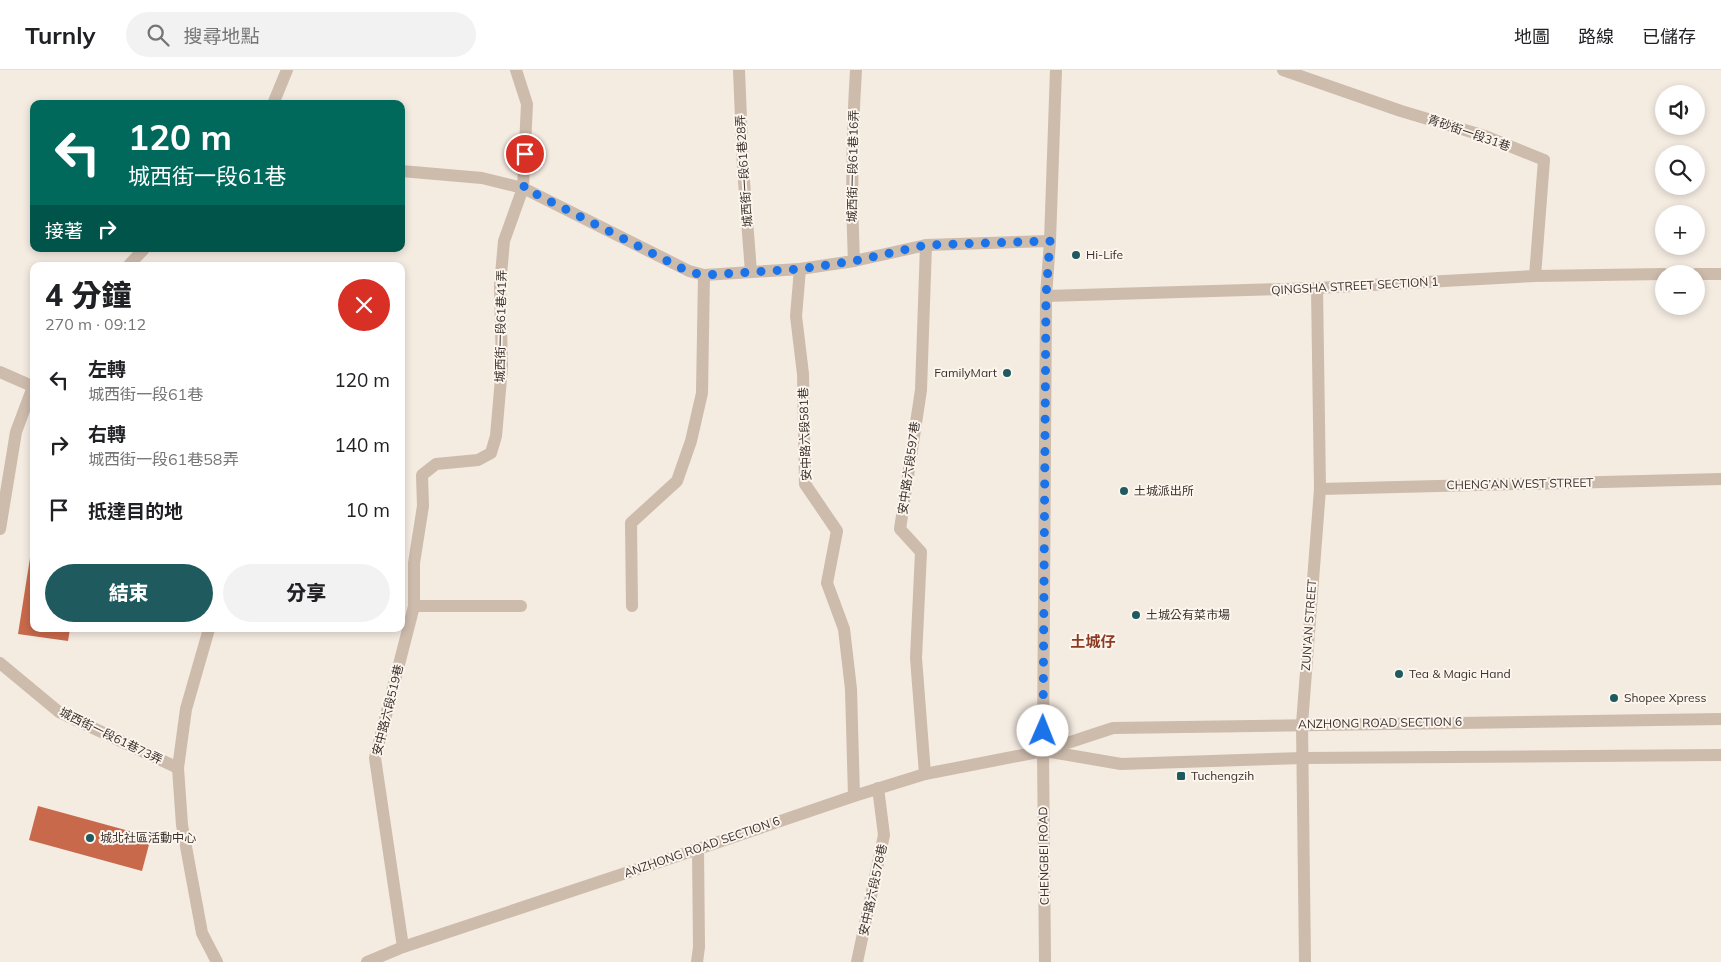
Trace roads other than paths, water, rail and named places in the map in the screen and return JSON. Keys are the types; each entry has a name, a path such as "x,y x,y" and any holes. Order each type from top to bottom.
{"street":[{"path":"275,100 287,70"},
{"path":"516,70 527,104 524,188"},
{"name":"城西街一段61巷28弄","path":"739,70 743,168 751,272"},
{"name":"城西街一段61巷16弄","path":"854,261 851,207 852,124 856,70"},
{"name":"CHENGBEI ROAD","path":"1045,962 1042,751 1046,296 1050,241 1056,70"},
{"name":"青砂街一段31巷","path":"1283,70 1485,136 1544,160 1535,276"},
{"path":"405,172 482,178 524,188 689,272 704,275 800,269 854,261 926,245 1050,241"},
{"name":"城西街一段61巷41弄","path":"414,563 423,506 422,475 436,464 478,460 490,453 496,436 502,367 500,286 504,241 524,188"},
{"name":"安中路六段597巷","path":"925,774 916,658 921,552 900,529 921,390 926,245"},
{"path":"132,262 141,252"},
{"name":"安中路六段581巷","path":"800,269 796,316 803,374 805,484 836,531 827,583 844,629 851,689 854,796"},
{"name":"QINGSHA STREET SECTION 1","path":"1046,296 1317,288 1535,276 1655,274"},
{"path":"1705,274 1721,274"},
{"path":"632,606 631,523 678,481 691,441 702,393 704,275"},
{"name":"ZUN’AN STREET","path":"1305,962 1302,724 1320,489 1317,288"},
{"path":"0,372 30,385"},
{"path":"0,529 16,432 30,394"},
{"name":"CHENG’AN WEST STREET","path":"1320,489 1721,479"},
{"path":"405,560 414,563"},
{"name":"安中路六段519巷","path":"403,947 375,758 414,606 414,563"},
{"path":"414,606 521,606"},
{"path":"208,632 186,709 178,768 182,825 202,933 218,962"},
{"name":"城西街一段61巷73弄","path":"0,663 59,712 178,768"},
{"name":"ANZHONG ROAD SECTION 6","path":"367,962 403,947 878,788 925,774 1042,751 1113,728 1721,719"},
{"name":"ANZHONG ROAD SECTION 6","path":"1042,751 1121,764 1303,758 1721,754"},
{"name":"安中路六段578巷","path":"857,962 884,835 878,788"},
{"path":"697,962 699,947 698,849"}],"place":[{"name":"Hi-Life","path":"1076,255"},
{"name":"FamilyMart","path":"1007,373"},
{"name":"土城派出所","path":"1124,491"},
{"name":"土城公有菜市場","path":"1136,615"},
{"name":"Tea & Magic Hand","path":"1399,674"},
{"name":"Shopee Xpress","path":"1614,698"},
{"name":"Tuchengzih","path":"1181,776"},
{"name":"城北社區活動中心","path":"90,838"}],"district":[{"name":"土城仔","path":"1093,642"}]}
